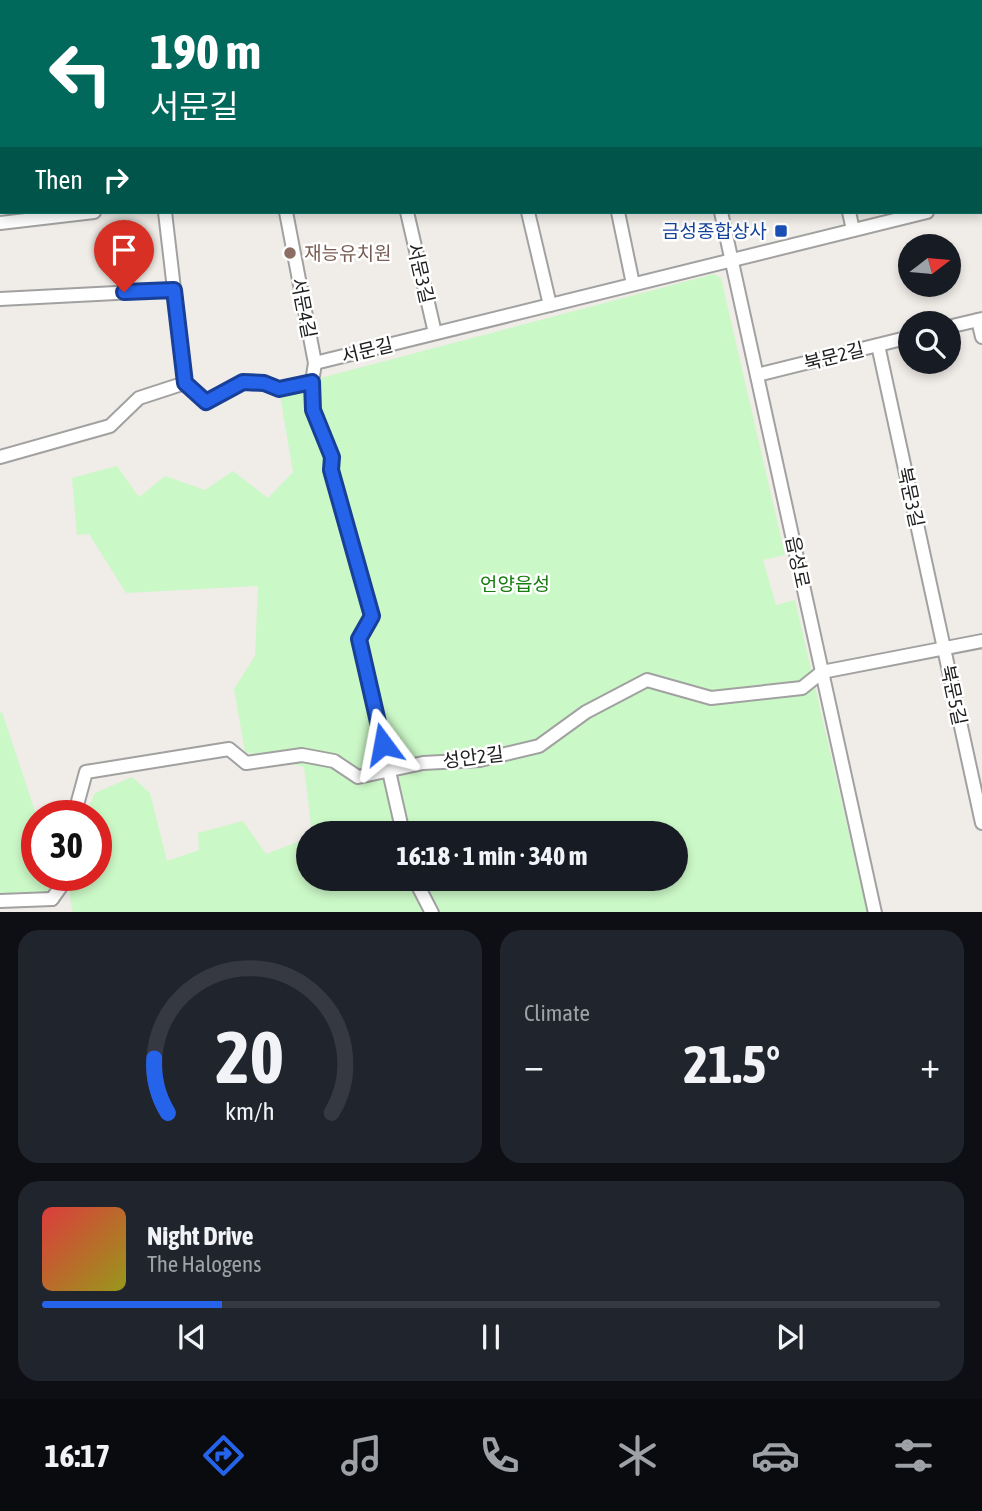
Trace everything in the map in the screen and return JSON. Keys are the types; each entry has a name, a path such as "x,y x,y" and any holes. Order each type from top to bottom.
{"street":[{"path":"0,223 77,214"},
{"path":"165,214 185,383 206,402 243,382 264,383 279,389 312,382"},
{"name":"서문4길","path":"286,214 315,363"},
{"name":"서문3길","path":"407,214 435,333"},
{"path":"528,214 550,305"},
{"path":"618,214 633,284"},
{"name":"읍성로","path":"721,214 875,912"},
{"path":"849,214 853,230"},
{"name":"서문길","path":"400,821 359,639 372,616 331,470 332,457 313,410 312,382 315,363 919,214"},
{"path":"0,299 174,290"},
{"path":"961,324 980,319 982,337"},
{"name":"북문2길","path":"757,375 898,340"},
{"name":"북문3길","path":"878,345 944,649"},
{"path":"0,457 110,426 139,398 185,383"},
{"path":"822,672 982,641"},
{"name":"북문5길","path":"944,649 982,823"},
{"name":"성안2길","path":"78,800 86,772 229,749 246,763 303,755 334,761 358,777 423,763 480,760 539,746 586,712 647,680 711,698 802,688 822,672"},
{"path":"52,899 58,891"},
{"path":"421,891 432,912"},
{"path":"0,901 52,899"},
{"path":"52,899 56,912"}],"green space":[{"name":"언양읍성","path":"714,274 721,278 785,555 763,560 776,605 795,600 867,912 73,912 70,891 112,891 112,800 92,800 95,793 132,777 150,793 167,861 199,850 198,833 243,821 266,854 296,843 296,891 688,891 688,821 311,821 304,767 245,752 234,689 255,656 258,586 126,593 89,534 77,535 72,478 117,466 139,497 165,476 205,490 233,471 268,498 293,472 279,389"},
{"path":"2,712 31,800 21,800 21,891 50,891 47,894 0,896"}],"place":[{"name":"금성종합상사","path":"781,231"},
{"name":"재능유치원","path":"290,253"}],"route":[{"path":"124,292 174,290 185,383 206,402 243,382 264,383 279,389 312,382 313,410 332,457 331,470 372,616 359,639 383,744"}]}
